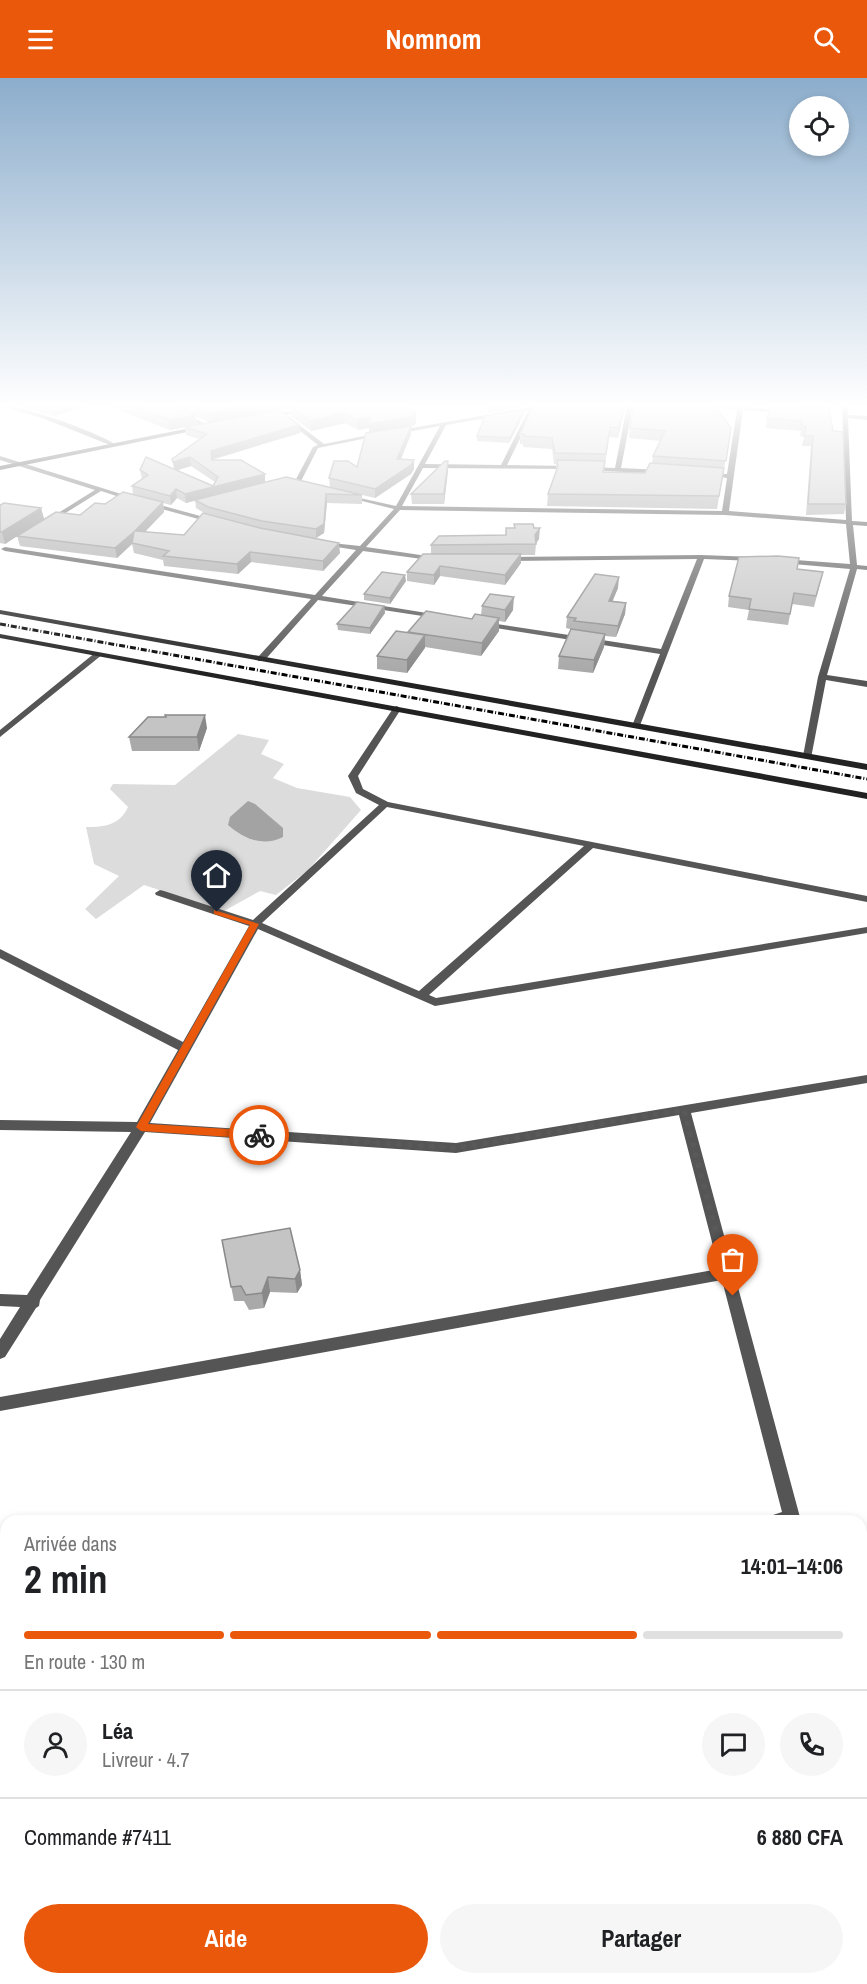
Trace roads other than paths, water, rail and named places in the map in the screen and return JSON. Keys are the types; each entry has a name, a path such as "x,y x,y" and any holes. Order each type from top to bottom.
{"main road":[{"path":"0,612 867,767"},
{"path":"0,636 867,796"}],"street":[{"path":"42,526 91,495"},
{"path":"117,495 217,522"},
{"path":"346,495 398,508 725,513 867,524"},
{"path":"261,659 398,508 405,495"},
{"path":"725,513 727,495"},
{"path":"808,756 822,677 854,567 848,495"},
{"path":"172,510 193,505"},
{"path":"316,542 438,560"},
{"path":"2,551 14,543"},
{"path":"2,551 444,618"},
{"path":"636,726 701,557"},
{"path":"498,559 701,557 760,560"},
{"path":"771,560 867,568"},
{"path":"479,623 664,652"},
{"path":"0,734 4,726 99,654"},
{"path":"822,677 867,684"},
{"path":"397,709 353,776 359,791 385,804 867,899"},
{"path":"0,1352 34,1302 141,1127 255,924 385,804"},
{"path":"421,995 591,845"},
{"path":"160,893 255,924 435,1002 867,930"},
{"path":"0,953 185,1048"},
{"path":"0,1125 141,1127 456,1148 867,1079"},
{"path":"684,1110 787,1515"},
{"path":"0,1404 727,1273"},
{"path":"0,1300 34,1302"}],"railway":[{"path":"0,624 867,779"}]}
